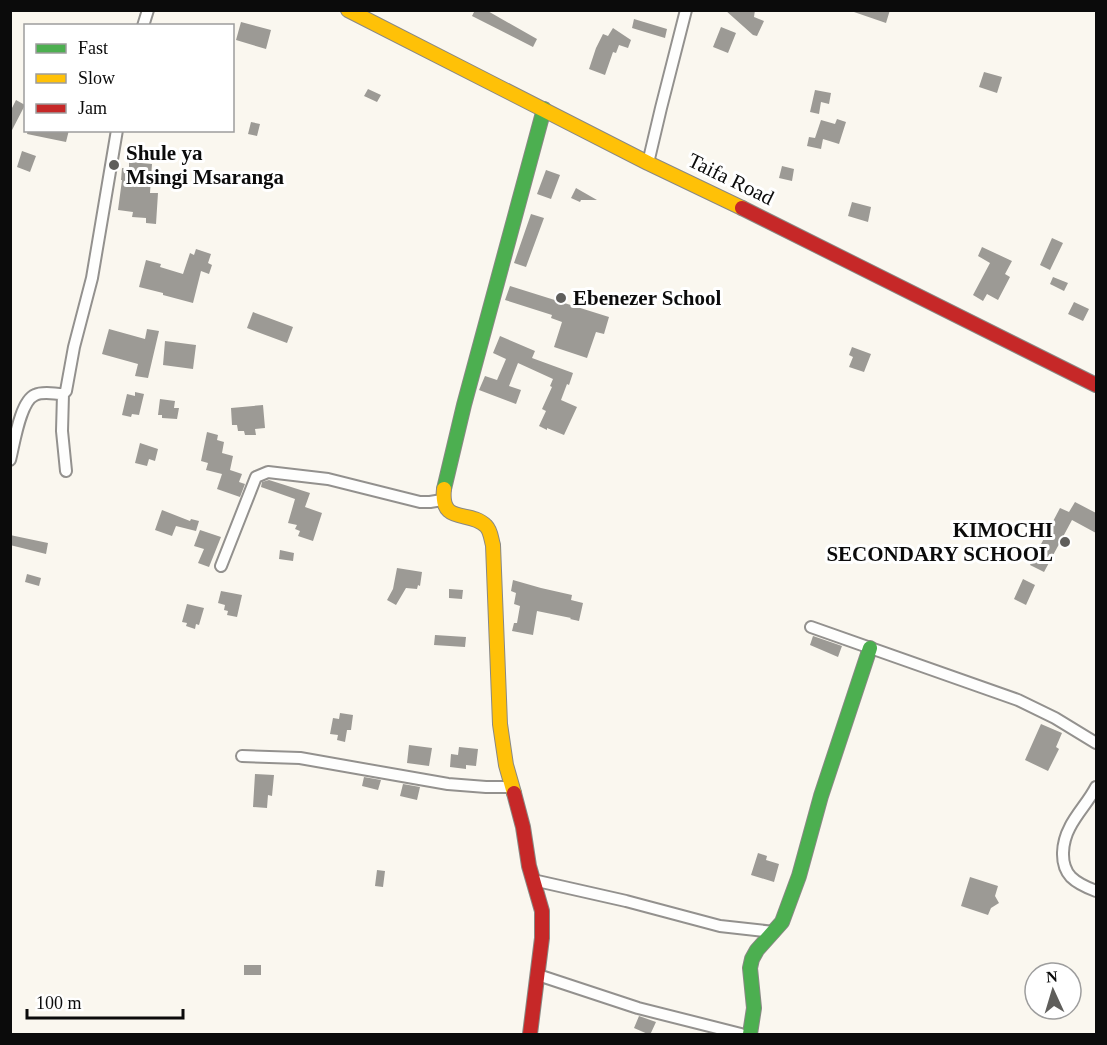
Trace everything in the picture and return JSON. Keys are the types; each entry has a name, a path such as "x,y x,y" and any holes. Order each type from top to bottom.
{"main road":[{"name":"Taifa Road","path":"348,10 648,163 1096,385"},
{"path":"530,1035 543,923 542,910 529,866 522,827 506,765 500,724 493,545 489,528 482,522 457,516 445,507 442,500 464,405 544,109"},
{"path":"750,1035 754,1008 750,968 752,959 782,922 799,876 821,796 870,648"}],"street":[{"path":"648,163 686,10"},
{"path":"66,471 62,431 63,394 68,383 74,347 92,278 117,132"},
{"path":"10,460 24,406 32,396 38,393 63,394"},
{"path":"221,566 256,477 268,472 328,479 420,502 442,500"},
{"path":"811,627 1018,699 1047,713 1096,743"},
{"path":"242,756 300,758 448,784 486,788 512,787"},
{"path":"1096,787 1070,825 1063,854 1070,876 1096,891"},
{"path":"533,880 626,901 720,926 774,932"},
{"path":"538,975 638,1008 741,1035"}],"building":[{"path":"475,10 486,10 537,39 533,47 472,16"},
{"path":"725,10 755,10 754,17 764,21 757,36 753,35"},
{"path":"855,10 890,10 886,23 854,12"},
{"path":"634,19 667,29 665,38 632,28"},
{"path":"241,22 271,30 266,49 236,40"},
{"path":"721,27 736,33 728,53 713,47"},
{"path":"613,28 631,40 628,48 619,45 616,53 613,52 605,75 589,69 603,34 608,36"},
{"path":"984,72 1002,77 997,93 979,87"},
{"path":"368,89 381,95 377,102 364,96"},
{"path":"815,90 831,93 829,104 821,102 819,114 810,112"},
{"path":"16,100 24,104 10,134 10,112"},
{"path":"837,119 846,122 839,144 823,139 821,149 807,146 809,137 815,138 821,120 835,124"},
{"path":"251,122 260,124 257,136 248,134"},
{"path":"28,132 68,132 66,142 27,134"},
{"path":"22,151 36,156 30,172 17,167"},
{"path":"129,158 141,159 141,163 152,164 150,193 158,193 156,224 146,223 146,218 132,217 133,212 118,210 122,168 129,169"},
{"path":"782,166 794,169 792,181 779,178"},
{"path":"546,170 560,175 551,199 537,194"},
{"path":"576,188 597,200 581,200 580,202 571,198"},
{"path":"852,202 871,207 868,222 848,216"},
{"path":"531,214 544,218 526,267 514,263"},
{"path":"1052,238 1063,243 1050,270 1040,265"},
{"path":"982,247 1012,261 1005,274 1010,277 998,300 987,294 983,301 973,295 990,263 978,256"},
{"path":"196,249 211,254 208,263 212,265 209,274 201,271 193,303 139,287 146,260 183,274 190,253 194,255"},
{"path":"1053,277 1068,283 1064,291 1050,284"},
{"path":"510,286 609,317 604,334 596,332 587,358 554,347 562,322 551,318 552,315 505,300"},
{"path":"1074,302 1089,309 1083,321 1068,314"},
{"path":"253,312 293,327 287,343 247,328"},
{"path":"109,329 145,339 147,329 159,331 148,378 135,376 138,364 102,354"},
{"path":"500,336 535,351 532,358 573,373 561,400 577,407 564,435 539,426 546,411 542,409 552,387 550,386 553,379 518,363 509,386 521,390 516,404 479,390 485,376 497,380 506,359 493,353"},
{"path":"165,341 196,345 193,369 163,365"},
{"path":"852,347 871,354 864,372 849,367 853,357 849,355"},
{"path":"135,392 144,394 139,415 132,414 131,417 122,415 127,394 135,396"},
{"path":"160,399 175,401 174,408 179,408 177,419 162,418 162,415 158,415"},
{"path":"263,405 265,428 255,429 256,435 245,435 244,431 238,431 237,425 232,425 231,408"},
{"path":"207,432 218,435 217,440 224,442 222,453 233,456 230,470 242,474 239,482 245,484 240,497 217,489 222,474 206,470 208,463 201,461"},
{"path":"140,443 158,449 155,461 149,459 147,466 135,463"},
{"path":"269,480 310,493 305,507 322,513 313,541 298,536 300,531 295,529 297,525 288,523 295,499 261,487 262,482"},
{"path":"1075,502 1096,513 1096,533 1072,520 1044,572 1030,565 1060,508 1069,512"},
{"path":"162,510 190,521 191,519 199,521 196,531 176,526 172,536 155,530"},
{"path":"200,530 221,537 209,567 198,563 204,549 194,546"},
{"path":"10,535 48,543 46,554 10,545"},
{"path":"280,550 294,553 293,561 279,559"},
{"path":"397,568 422,572 420,586 418,585 417,589 406,588 396,605 387,600 393,589"},
{"path":"27,574 41,578 39,586 25,582"},
{"path":"1023,579 1035,585 1026,605 1014,599"},
{"path":"513,580 572,595 571,600 583,603 579,621 537,611 533,635 512,631 514,623 517,623 520,606 514,604 516,593 511,591"},
{"path":"449,589 463,590 462,599 449,598"},
{"path":"221,591 242,595 237,617 227,615 228,611 224,610 225,605 218,603"},
{"path":"187,604 204,608 199,625 196,624 195,629 182,622"},
{"path":"435,635 466,637 465,647 434,645"},
{"path":"813,636 842,646 838,657 810,645"},
{"path":"340,713 353,715 351,730 347,730 345,742 337,740 338,735 330,734 333,718 339,719"},
{"path":"1041,724 1062,733 1056,747 1059,749 1048,771 1025,760"},
{"path":"409,745 432,748 429,766 407,763"},
{"path":"459,747 478,749 476,766 466,765 466,769 450,767 451,754 458,755"},
{"path":"255,774 274,775 272,796 268,795 267,808 253,807"},
{"path":"364,777 381,780 378,790 362,786"},
{"path":"403,784 420,787 417,800 400,796"},
{"path":"758,853 767,856 766,860 779,864 774,882 751,875"},
{"path":"377,870 385,871 383,887 375,886"},
{"path":"970,877 998,886 995,896 999,903 991,908 988,915 961,906"},
{"path":"244,965 261,965 261,975 244,975"},
{"path":"639,1016 656,1022 650,1035 634,1028"}],"traffic: fast":[{"path":"444,489 464,405 544,109"},
{"path":"750,1034 754,1008 750,968 752,959 782,922 799,876 821,796 870,648"}],"traffic: slow":[{"path":"348,10 648,163 742,208"},
{"path":"444,489 444,501 447,508 451,512 472,518 486,526 493,545 500,724 506,765 514,793"}],"traffic: jam":[{"path":"742,208 1096,385"},
{"path":"514,793 523,827 529,866 542,911 542,938 530,1034"}],"place":[{"name":"Shule ya Msingi Msaranga","path":"114,165"},
{"name":"Ebenezer School","path":"561,298"},
{"name":"KIMOCHI SECONDARY SCHOOL","path":"1065,542"}]}
